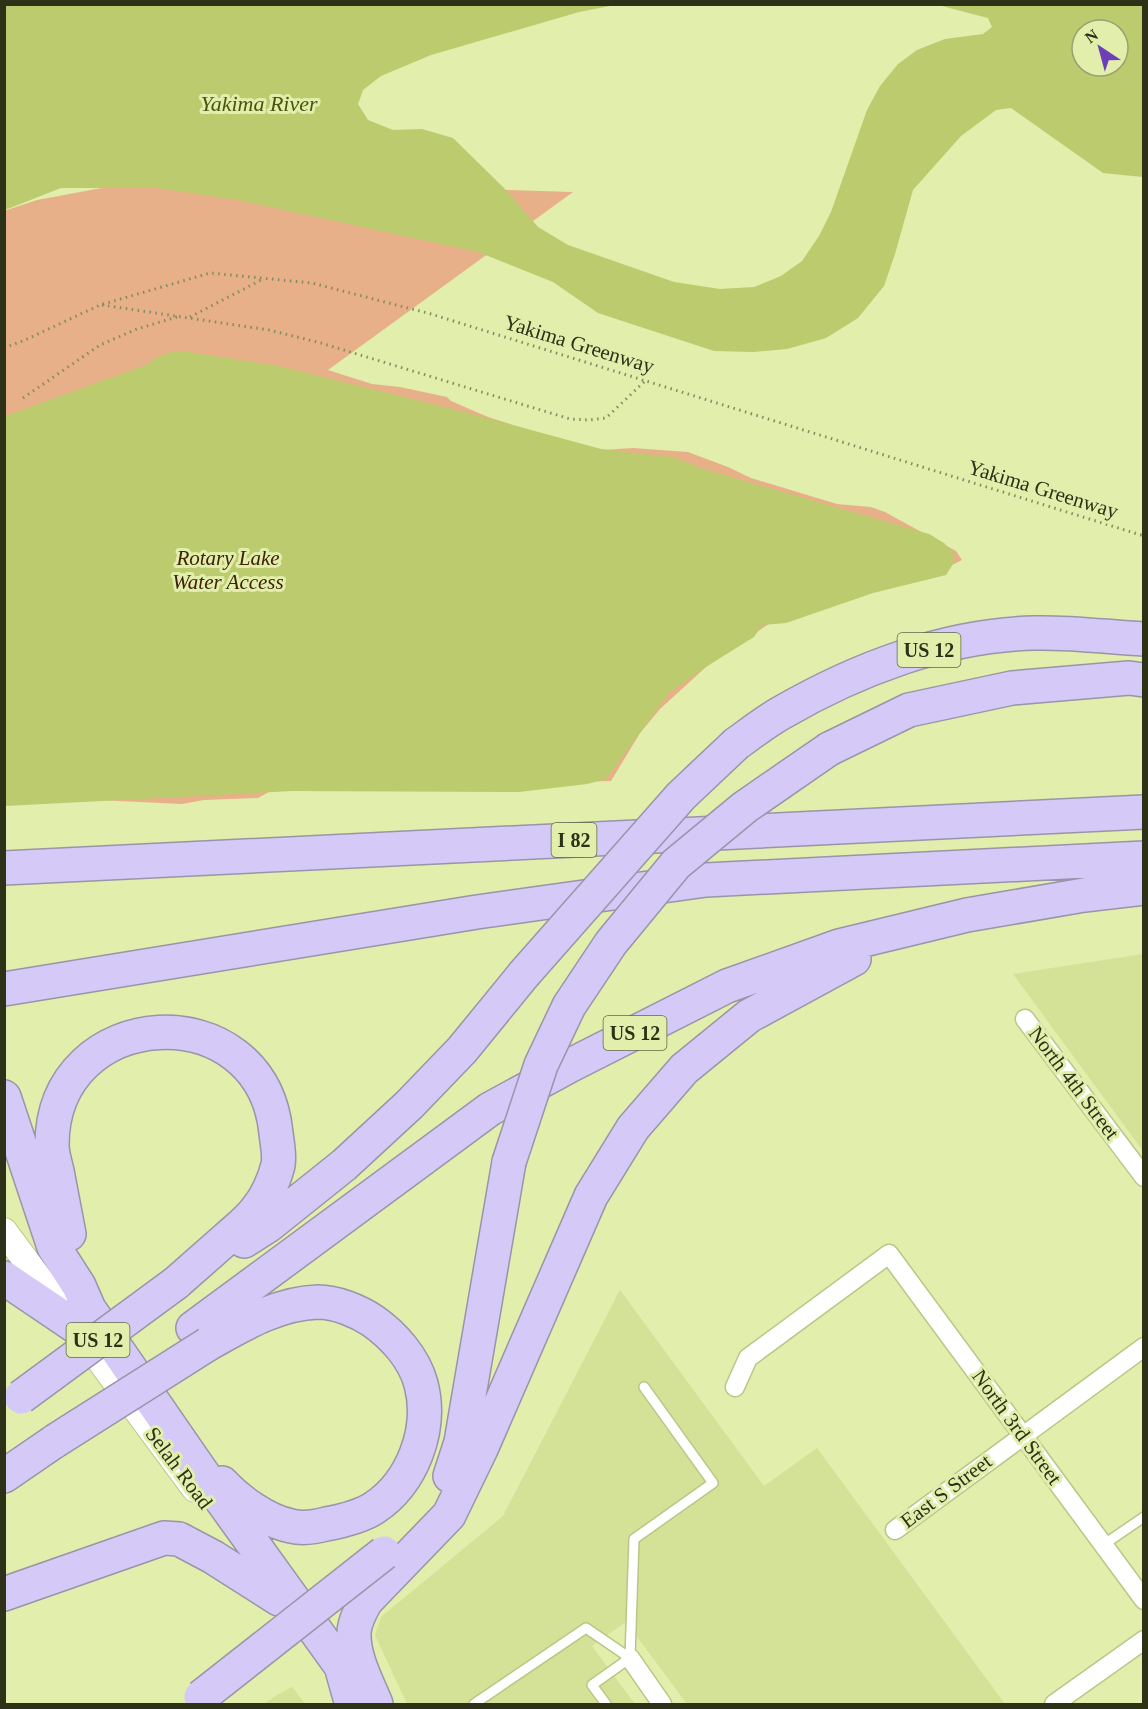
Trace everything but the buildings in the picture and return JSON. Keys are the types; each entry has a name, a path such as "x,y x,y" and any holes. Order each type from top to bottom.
{"highway":[{"name":"US 12","path":"13,1403 176,1283 269,1225 344,1165 409,1105 462,1050 524,974 681,796 736,744 779,714 837,683 962,640 1034,633 1143,639"},
{"path":"196,1701 384,1553 428,1514 443,1493 461,1442 508,1162 541,1065 569,1006 611,943 676,864 745,807 796,770 829,749 909,710 1001,690 1129,678 1143,680"},
{"name":"I 82","path":"4,868 1143,812"},
{"path":"9,988 477,912 706,879 1143,858"},
{"name":"US 12","path":"4,1464 52,1435 201,1336 490,1109 727,986 839,946 967,915 1084,895 1143,888"},
{"path":"360,1702 360,1666 354,1632 358,1616 366,1600 449,1515 481,1449 591,1196 633,1128 684,1069 749,1016 845,963 967,915"},
{"path":"79,1286 52,1146 55,1118 61,1098 73,1078 91,1058 111,1044 146,1033 166,1031 184,1032 206,1039 226,1048 242,1061 268,1095 275,1118 278,1145 278,1165 259,1207 176,1283"},
{"path":"4,1097 54,1247 79,1286 89,1309 157,1425 340,1666 360,1702"},
{"path":"4,1278 75,1326"},
{"path":"157,1425 230,1492 268,1518 291,1526 308,1528 342,1521 372,1509 394,1492 406,1476 416,1456 422,1434 424,1412 422,1385 413,1364 402,1348 386,1330 365,1316 343,1307 320,1302 300,1304 201,1336"},
{"path":"4,1476 52,1435"},
{"path":"4,1594 164,1538 179,1539 213,1557 279,1599"}],"main road":[{"name":"Selah Road","path":"4,1231 75,1326 157,1425 279,1599 360,1702"}],"street":[{"name":"North 4th Street","path":"1025,1019 1143,1177"},
{"name":"North 3rd Street","path":"735,1387 748,1358 890,1254 1143,1600"},
{"name":"East S Street","path":"895,1530 1143,1347"},
{"path":"1054,1704 1143,1640"},
{"path":"630,1658 663,1704"}],"lane":[{"path":"630,1658 634,1539 713,1483 644,1387"},
{"path":"1103,1545 1143,1517"},
{"path":"474,1704 586,1628 630,1658"},
{"path":"606,1704 591,1685 630,1658"}],"path":[{"name":"Yakima Greenway","path":"4,348 100,305 210,273 312,284 431,314 1143,536"},
{"path":"188,318 263,279"},
{"path":"100,305 269,330 310,340 570,419 606,418 645,380"},
{"path":"23,398 100,345 137,329 179,317"}],"shaded area":[{"path":"1144,954 1143,1151 1013,974"},
{"path":"620,1290 764,1486 817,1448 1005,1704 687,1704 626,1622 592,1646 635,1704 407,1704 375,1635 381,1617 503,1516"},
{"path":"292,1687 305,1704 264,1704 277,1695"}],"green space":[{"name":"Rotary Lake Water Access","path":"107,187 447,188 573,192 328,370 372,384 400,387 447,397 451,401 488,417 581,447 603,450 633,448 688,452 751,478 837,504 871,507 885,512 956,551 962,560 948,567 770,623 706,667 660,709 640,733 611,781 274,789 258,798 204,800 182,804 97,800 5,804 4,211 37,200"}],"water":[{"name":"Yakima River","path":"10,4 615,5 579,12 431,55 381,76 363,90 358,104 368,120 393,130 422,129 453,138 507,191 538,227 568,245 674,282 720,289 754,287 781,276 802,261 819,236 831,212 867,110 880,86 898,64 917,50 945,39 983,34 992,27 988,18 938,5 1143,5 1143,177 1103,173 1011,108 996,110 961,136 913,190 884,286 858,318 826,338 787,349 753,352 714,351 598,313 553,282 478,252 238,200 157,188 61,188 5,210 4,7"},
{"name":"Rotary Lake Water Access","path":"182,351 279,366 461,411 601,449 672,457 707,470 929,534 944,543 954,553 953,564 946,575 873,593 786,623 762,625 754,637 669,693 606,779 587,784 519,792 292,791 5,806 5,416 146,365 162,355"}]}
